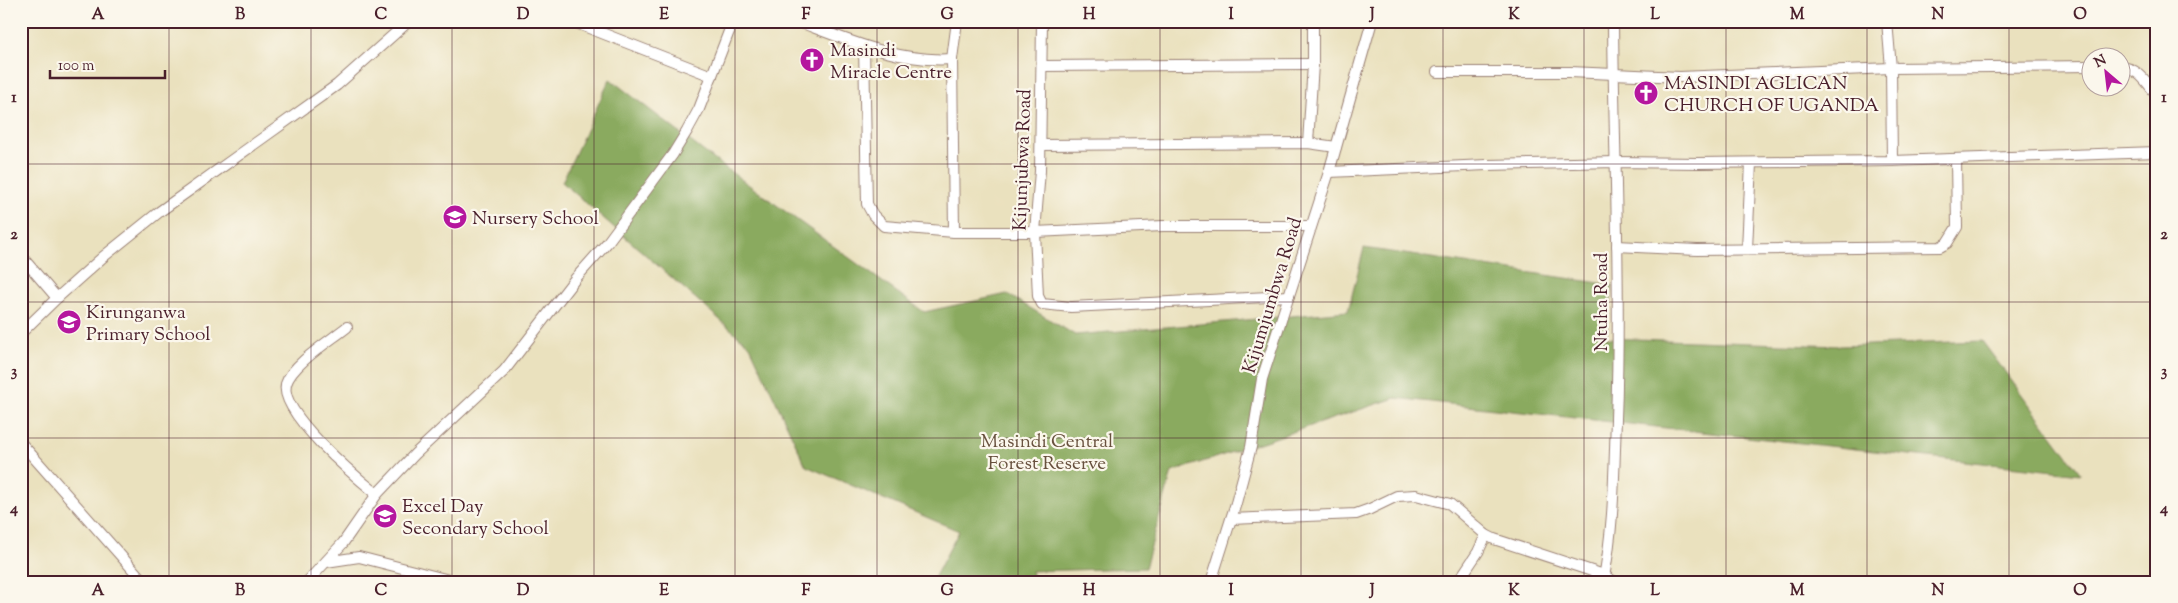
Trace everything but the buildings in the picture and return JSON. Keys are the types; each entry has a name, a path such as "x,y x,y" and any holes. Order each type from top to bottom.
{"street":[{"path":"21,333 57,298 159,212 338,85 409,21"},
{"path":"571,21 712,76"},
{"path":"307,582 343,542 377,494 415,454 504,371 575,279 606,243 673,154 699,110 733,21"},
{"path":"796,21 864,46 925,60 952,60"},
{"path":"954,232 952,60 956,21"},
{"name":"Kijunjubwa Road","path":"1042,21 1040,146 1035,232 1038,296 1040,300 1046,306 1071,307 1289,296"},
{"path":"1308,143 1313,64 1313,21"},
{"name":"Kijumjumbwa Road","path":"1211,582 1251,447 1262,379 1329,172 1372,21"},
{"name":"Ntuha Road","path":"1604,578 1612,511 1618,343 1613,21"},
{"path":"1887,21 1891,68 1892,161"},
{"path":"864,46 867,204 873,215 884,226 954,232 1035,232 1163,226 1310,226"},
{"path":"1042,66 1313,64"},
{"path":"1437,72 1570,72 1680,77 1891,68 2080,66"},
{"path":"2130,68 2138,72 2157,95"},
{"path":"1040,146 1308,143 1336,147"},
{"path":"1329,172 1488,165 1616,162 1892,161 2157,152"},
{"path":"1617,246 1697,250 1940,247 1947,244 1957,227 1956,159"},
{"path":"1747,249 1751,163"},
{"path":"21,256 57,298"},
{"path":"347,327 299,365 290,376 286,391 292,408 304,425 347,469 377,494"},
{"path":"21,442 144,582"},
{"path":"1231,519 1356,514 1393,497 1407,494 1450,504 1494,539 1614,582"},
{"path":"1458,582 1478,552 1486,534"},
{"path":"343,542 359,557"},
{"path":"326,562 359,557 456,582"}],"green space":[{"name":"Masindi Central Forest Reserve","path":"610,79 720,164 924,312 1007,294 1075,335 1348,311 1364,248 1613,285 1606,338 1840,346 1982,341 2081,474 1395,398 1172,472 1145,568 1031,571 1034,582 932,582 959,531 806,466 750,346 562,182"}],"place":[{"name":"Masindi Miracle Centre","path":"812,60"},
{"name":"MASINDI AGLICAN CHURCH OF UGANDA","path":"1646,93"},
{"name":"Nursery School","path":"455,217"},
{"name":"Kirunganwa Primary School","path":"69,322"},
{"name":"Excel Day Secondary School","path":"385,516"}]}
